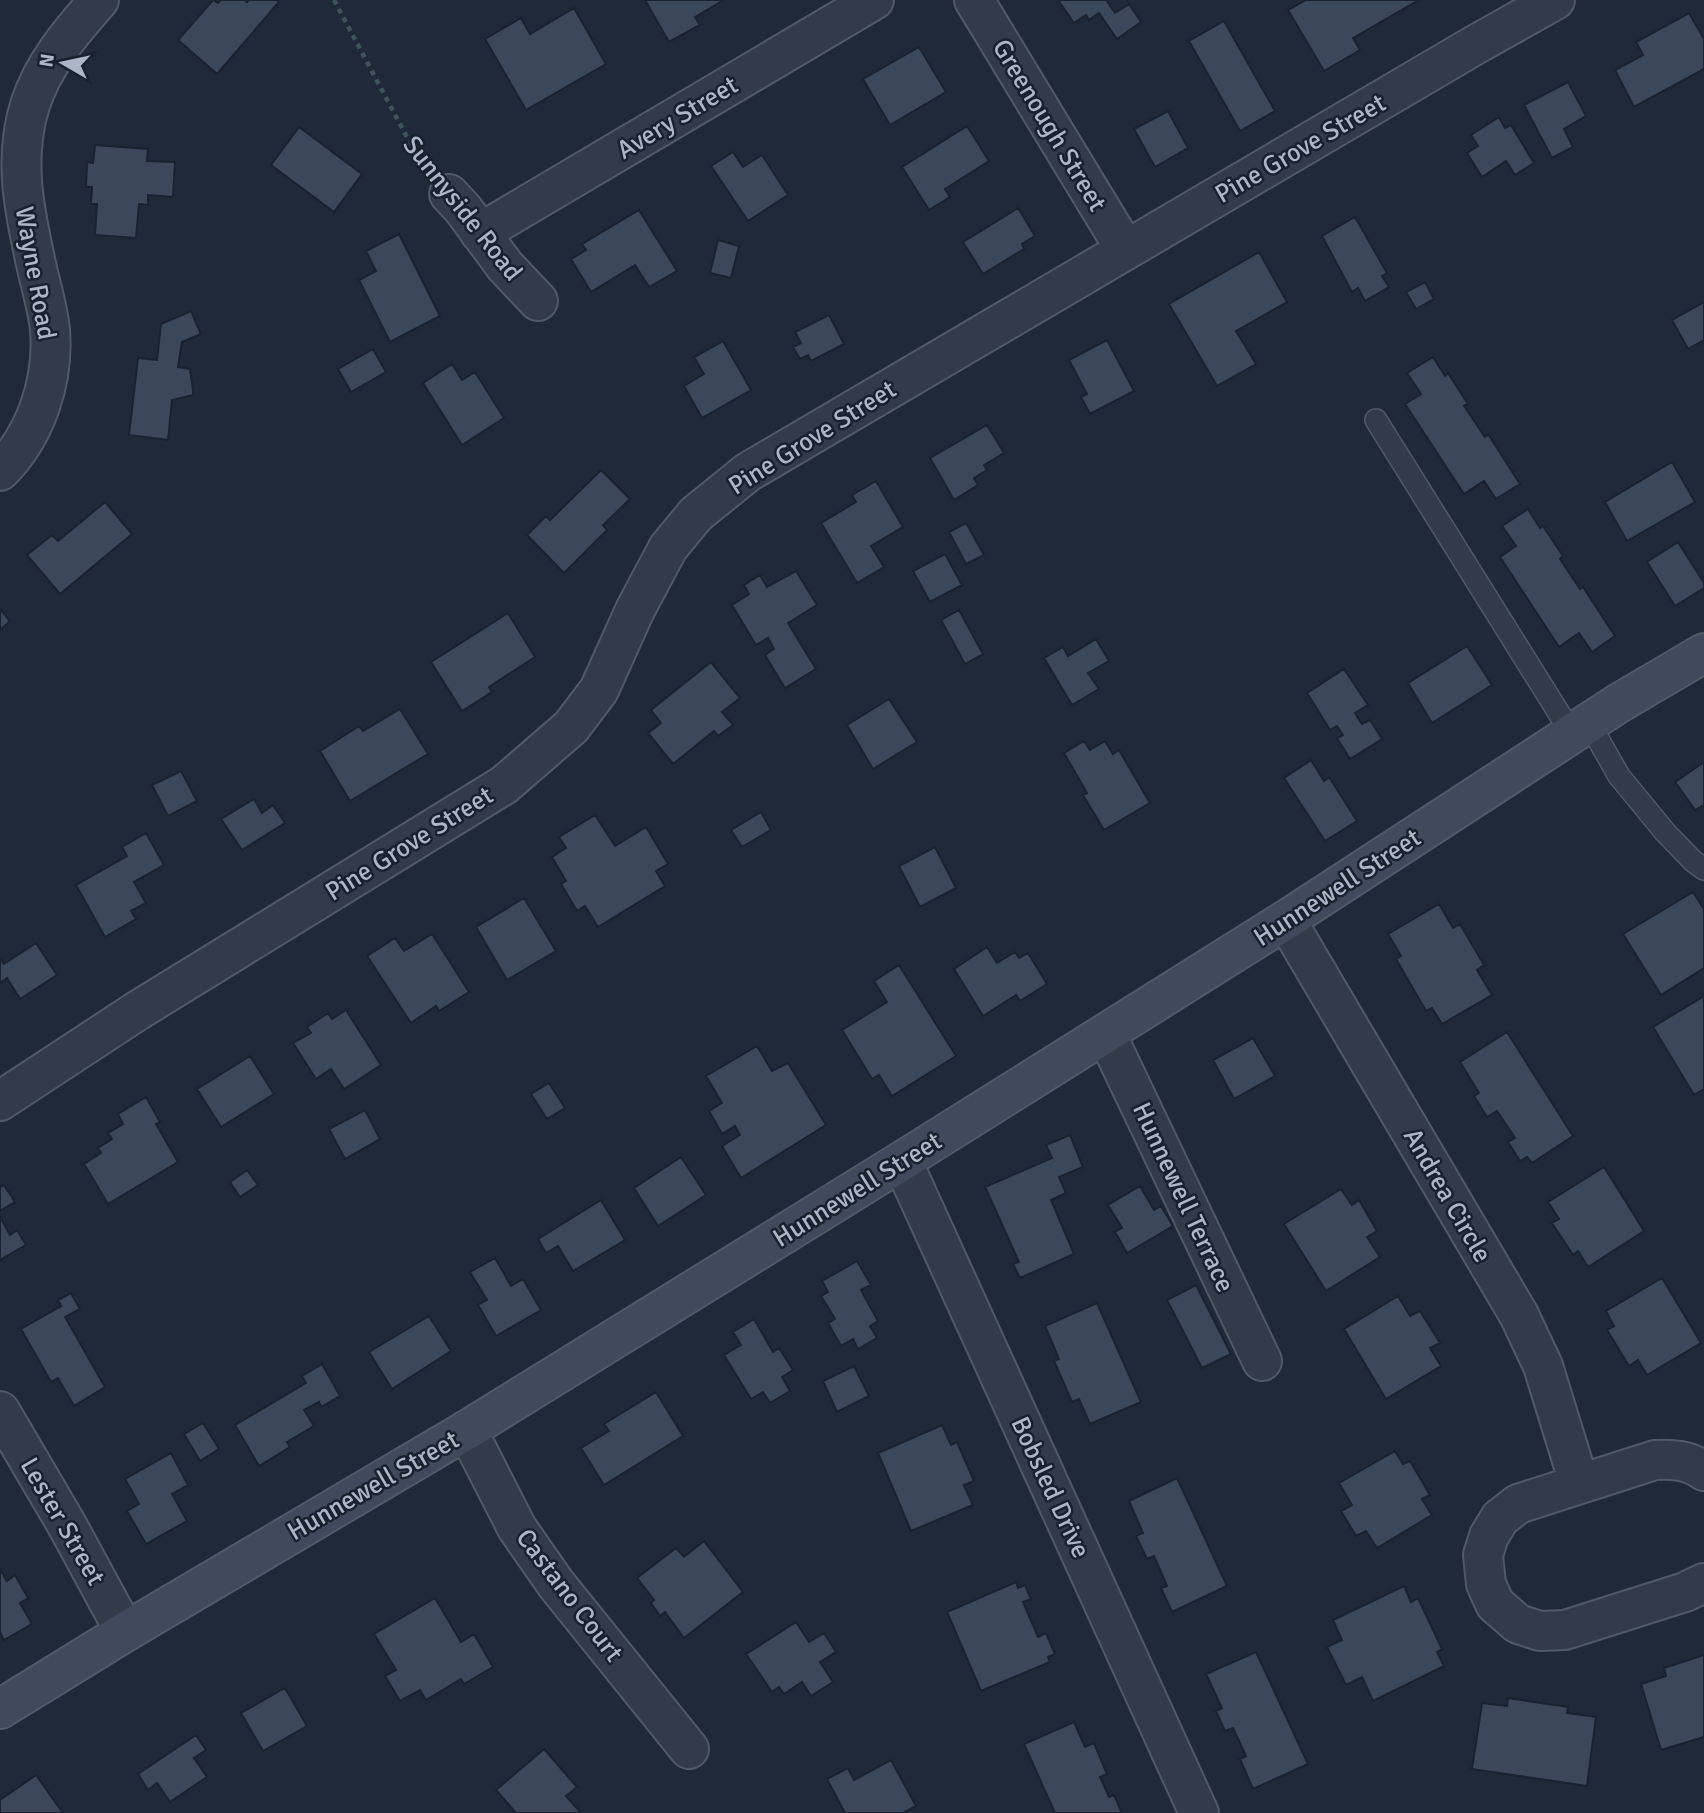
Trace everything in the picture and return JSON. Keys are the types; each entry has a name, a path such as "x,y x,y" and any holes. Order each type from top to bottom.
{"main road":[{"name":"Hunnewell Street","path":"0,1709 467,1430 902,1161 1286,920 1619,703 1704,653"}],"street":[{"name":"Wayne Road","path":"0,471 23,443 33,423 42,402 50,356 46,307 23,196 21,150 29,107 57,50 99,0"},
{"name":"Avery Street","path":"480,233 874,0"},
{"name":"Greenough Street","path":"974,0 1125,249"},
{"name":"Pine Grove Street","path":"0,1101 137,1011 504,785 570,727 599,690 667,548 696,514 748,472 1125,249 1555,0"},
{"name":"Sunnyside Road","path":"449,194 505,266 538,301"},
{"name":"Andrea Circle","path":"1286,920 1519,1315 1543,1366 1579,1483"},
{"name":"Hunnewell Terrace","path":"1106,1034 1262,1361"},
{"name":"Bobsled Drive","path":"902,1161 1199,1813"},
{"name":"Lester Street","path":"0,1412 67,1525 125,1632"},
{"name":"Castano Court","path":"467,1430 517,1528 549,1573 689,1749"},
{"path":"1704,1471 1696,1465 1675,1460 1656,1460 1518,1504 1500,1518 1489,1535 1483,1555 1486,1584 1495,1604 1518,1624 1540,1631 1565,1630 1685,1592 1704,1583"}],"lane":[{"path":"1376,420 1581,729 1665,832 1704,869"}],"path":[{"name":"Sunnyside Road","path":"334,0 409,141 449,194"}],"building":[{"path":"213,0 218,3 221,0 279,2 217,74 178,40"},
{"path":"645,0 724,0 695,17 700,25 669,42"},
{"path":"1058,0 1106,0 1115,13 1129,4 1141,22 1117,39 1099,13 1089,20 1086,15 1074,23"},
{"path":"1306,0 1419,0 1353,38 1360,50 1324,71 1288,10"},
{"path":"574,8 606,64 526,110 485,39 521,18 530,34"},
{"path":"1689,13 1704,39 1704,69 1634,107 1615,70 1643,55 1636,42"},
{"path":"1224,21 1275,111 1240,131 1189,41"},
{"path":"919,47 946,92 890,125 863,79"},
{"path":"1568,82 1586,116 1564,129 1573,147 1552,158 1524,105"},
{"path":"1168,111 1188,148 1155,167 1134,129"},
{"path":"1499,117 1505,128 1511,125 1534,163 1515,175 1506,161 1482,177 1467,153 1478,146 1471,135"},
{"path":"967,126 989,161 945,189 950,197 929,210 902,167"},
{"path":"299,127 362,174 334,212 271,165"},
{"path":"95,145 148,149 147,161 175,162 173,197 148,195 148,205 139,204 136,238 95,235 97,204 91,204 92,187 86,187 87,162 93,163"},
{"path":"733,152 743,167 762,155 788,195 748,221 711,166"},
{"path":"1018,208 1035,236 1022,244 1024,249 983,274 963,242"},
{"path":"639,210 677,271 649,287 635,265 591,292 571,259 586,250 582,244"},
{"path":"1355,217 1387,273 1382,276 1389,287 1365,301 1358,288 1352,292 1322,236"},
{"path":"399,234 440,316 390,342 359,280 376,271 366,251"},
{"path":"718,240 739,246 731,278 710,273"},
{"path":"1259,252 1287,302 1236,331 1256,364 1217,386 1169,304"},
{"path":"1425,282 1434,299 1416,309 1406,292"},
{"path":"1704,302 1704,340 1688,349 1672,320"},
{"path":"191,311 201,334 182,342 178,367 190,369 193,395 172,400 168,440 129,435 138,358 157,360 161,324"},
{"path":"829,315 844,344 811,361 808,355 800,359 793,347 801,343 795,332"},
{"path":"1107,340 1134,391 1090,414 1081,397 1087,394 1069,360"},
{"path":"723,341 751,390 702,418 684,386 704,374 694,357"},
{"path":"373,349 386,372 351,392 338,369"},
{"path":"1433,357 1445,376 1448,373 1468,404 1464,406 1485,437 1488,434 1520,484 1496,499 1484,481 1464,494 1405,404 1421,394 1407,373"},
{"path":"452,364 462,380 475,372 504,418 462,445 423,383"},
{"path":"987,425 1004,453 984,465 987,470 974,478 978,485 954,500 930,458"},
{"path":"1672,462 1695,502 1627,541 1605,502"},
{"path":"601,470 630,499 603,525 607,530 564,573 527,535 546,516 550,520"},
{"path":"876,481 903,527 871,546 884,567 857,583 821,523 856,502 852,495"},
{"path":"105,502 132,534 60,594 27,555 52,535 58,541"},
{"path":"1528,509 1540,528 1543,526 1563,556 1560,559 1580,589 1583,587 1615,636 1592,652 1579,633 1559,647 1500,557 1516,546 1502,526"},
{"path":"966,523 984,555 966,564 949,532"},
{"path":"1678,542 1704,583 1704,588 1675,606 1647,562"},
{"path":"945,554 962,585 930,602 913,571"},
{"path":"796,571 817,605 788,623 816,669 785,688 765,655 774,649 768,638 756,645 732,605 749,594 744,585 760,575 767,587"},
{"path":"0,609 10,621 0,630"},
{"path":"959,610 983,654 965,664 941,620"},
{"path":"508,613 535,657 489,687 492,692 462,711 431,662"},
{"path":"1096,639 1109,661 1088,673 1099,689 1072,705 1044,658 1063,647 1068,656"},
{"path":"1467,646 1492,685 1432,723 1408,683"},
{"path":"711,662 740,698 722,712 733,725 718,736 714,731 673,764 648,733 661,723 651,710"},
{"path":"1344,669 1368,705 1355,713 1362,724 1370,720 1382,739 1350,759 1337,738 1343,735 1337,726 1330,730 1307,693"},
{"path":"889,699 917,742 873,769 847,725"},
{"path":"400,709 428,754 350,801 320,751 359,726 363,731"},
{"path":"1084,741 1090,750 1105,741 1113,754 1119,750 1150,803 1104,830 1083,795 1087,793 1064,753"},
{"path":"1311,760 1324,781 1329,777 1357,821 1325,841 1284,778"},
{"path":"1704,762 1704,805 1695,810 1675,782"},
{"path":"181,771 197,801 168,816 152,785"},
{"path":"254,799 262,813 273,805 285,823 242,850 221,819"},
{"path":"761,812 771,830 742,847 731,830"},
{"path":"595,815 615,846 646,827 668,864 656,871 665,886 598,927 585,906 577,911 561,884 566,881 552,857 566,848 559,837"},
{"path":"146,833 164,865 134,882 146,903 131,911 136,919 105,937 76,885 127,856 122,847"},
{"path":"935,847 956,888 920,907 899,866"},
{"path":"1693,892 1704,909 1704,968 1661,995 1623,934"},
{"path":"524,898 556,951 507,980 476,927"},
{"path":"1439,904 1453,928 1460,924 1484,965 1477,970 1492,995 1442,1024 1432,1008 1426,1011 1396,959 1401,956 1388,934"},
{"path":"432,934 469,992 439,1011 436,1006 411,1023 367,956 395,938 404,951"},
{"path":"36,943 57,975 20,999 7,978 0,983 0,959 4,964"},
{"path":"987,947 997,963 1015,952 1019,958 1028,953 1047,984 1020,1001 1016,995 983,1016 954,969"},
{"path":"899,965 956,1056 892,1096 879,1075 872,1079 842,1030 887,1002 874,981"},
{"path":"1704,996 1704,1089 1694,1095 1653,1027"},
{"path":"346,1010 381,1065 344,1089 331,1069 316,1079 293,1043 311,1033 307,1027 328,1013 332,1019"},
{"path":"1507,1032 1573,1136 1532,1163 1527,1157 1520,1161 1508,1142 1515,1138 1497,1111 1487,1117 1474,1096 1479,1093 1460,1062"},
{"path":"1253,1038 1275,1076 1234,1099 1213,1060"},
{"path":"757,1046 772,1071 788,1063 826,1125 741,1178 722,1146 740,1135 735,1126 722,1134 709,1111 722,1103 706,1076"},
{"path":"250,1056 274,1094 221,1127 197,1089"},
{"path":"549,1083 565,1108 547,1119 531,1094"},
{"path":"146,1097 160,1122 156,1124 178,1162 108,1204 84,1164 101,1153 98,1148 112,1139 108,1133 123,1124 118,1114"},
{"path":"365,1110 380,1139 345,1159 329,1129"},
{"path":"1070,1135 1083,1167 1059,1177 1066,1193 1051,1200 1074,1254 1020,1278 1013,1264 1019,1262 985,1187 1052,1158 1046,1145"},
{"path":"681,1157 706,1195 658,1226 634,1188"},
{"path":"1604,1167 1644,1231 1588,1267 1578,1251 1573,1255 1552,1223 1559,1219 1548,1202"},
{"path":"247,1170 258,1185 240,1197 230,1182"},
{"path":"4,1185 15,1202 0,1211 0,1187"},
{"path":"1140,1186 1154,1210 1161,1206 1173,1226 1127,1253 1115,1232 1122,1228 1108,1205"},
{"path":"1341,1189 1352,1205 1359,1200 1377,1231 1367,1237 1380,1257 1326,1291 1284,1224"},
{"path":"601,1200 625,1240 573,1271 558,1246 546,1253 538,1239"},
{"path":"0,1217 10,1235 17,1230 26,1245 0,1260"},
{"path":"495,1258 511,1286 523,1279 541,1310 496,1336 478,1305 487,1300 470,1272"},
{"path":"857,1261 871,1285 861,1290 878,1321 870,1326 877,1338 858,1349 853,1339 841,1346 828,1323 835,1319 821,1296 828,1292 822,1281"},
{"path":"1662,1278 1701,1343 1647,1375 1638,1360 1629,1366 1607,1330 1614,1326 1606,1311"},
{"path":"1196,1285 1231,1354 1202,1368 1167,1300"},
{"path":"71,1293 80,1309 65,1317 105,1387 74,1406 58,1378 51,1382 21,1329 61,1306 58,1300"},
{"path":"1398,1296 1410,1316 1420,1311 1440,1343 1430,1348 1441,1366 1386,1399 1344,1329"},
{"path":"1097,1303 1141,1402 1090,1424 1079,1399 1072,1402 1054,1361 1059,1359 1045,1326"},
{"path":"429,1316 451,1351 392,1389 369,1352"},
{"path":"754,1319 773,1352 779,1348 793,1370 782,1377 790,1391 770,1403 763,1392 751,1399 724,1355 741,1345 733,1332"},
{"path":"322,1364 340,1396 321,1407 319,1402 304,1410 314,1426 287,1442 290,1447 259,1466 235,1425 306,1383 302,1376"},
{"path":"854,1366 869,1396 837,1412 823,1381"},
{"path":"656,1392 683,1436 604,1485 581,1448 609,1431 604,1424"},
{"path":"203,1423 219,1449 200,1461 184,1434"},
{"path":"942,1425 951,1445 957,1442 974,1481 964,1485 973,1505 911,1531 878,1453"},
{"path":"1395,1451 1403,1464 1410,1461 1430,1495 1422,1499 1432,1515 1377,1548 1366,1531 1356,1536 1341,1511 1352,1505 1339,1483"},
{"path":"171,1453 188,1485 172,1494 187,1521 146,1544 127,1511 139,1504 125,1479"},
{"path":"1177,1478 1227,1586 1172,1612 1161,1588 1167,1586 1154,1556 1147,1559 1136,1536 1143,1533 1129,1501"},
{"path":"704,1541 743,1592 684,1638 665,1612 660,1616 651,1603 654,1600 637,1578 676,1548 684,1557"},
{"path":"0,1569 7,1581 15,1575 28,1598 20,1603 32,1624 4,1640 0,1632"},
{"path":"1016,1582 1018,1588 1025,1585 1031,1599 1023,1602 1038,1637 1046,1633 1055,1654 1048,1657 1050,1662 981,1691 947,1612"},
{"path":"1404,1586 1411,1602 1418,1598 1442,1649 1437,1652 1444,1666 1373,1701 1362,1677 1346,1685 1327,1647 1342,1640 1333,1620"},
{"path":"435,1598 461,1642 474,1634 493,1667 464,1684 461,1679 426,1700 420,1690 400,1701 385,1676 396,1670 374,1634"},
{"path":"796,1622 809,1642 824,1633 836,1652 820,1662 833,1682 811,1696 802,1682 784,1694 779,1687 772,1692 746,1654"},
{"path":"1256,1652 1308,1764 1253,1789 1240,1759 1246,1756 1233,1728 1225,1731 1216,1711 1222,1708 1206,1674"},
{"path":"1704,1655 1704,1737 1661,1750 1641,1684 1666,1676 1664,1668"},
{"path":"285,1688 307,1726 263,1751 241,1713"},
{"path":"1508,1698 1568,1707 1567,1713 1596,1717 1587,1786 1472,1769 1482,1703 1507,1706"},
{"path":"1074,1722 1085,1747 1094,1743 1107,1774 1100,1777 1109,1797 1114,1795 1122,1813 1055,1813 1024,1744"},
{"path":"196,1735 206,1750 194,1758 207,1777 170,1802 157,1783 148,1790 138,1774"},
{"path":"544,1749 577,1787 566,1796 581,1813 516,1813 496,1790"},
{"path":"891,1760 916,1806 903,1813 845,1813 827,1779 848,1768 854,1780"},
{"path":"36,1775 63,1813 0,1813 0,1800"}]}
